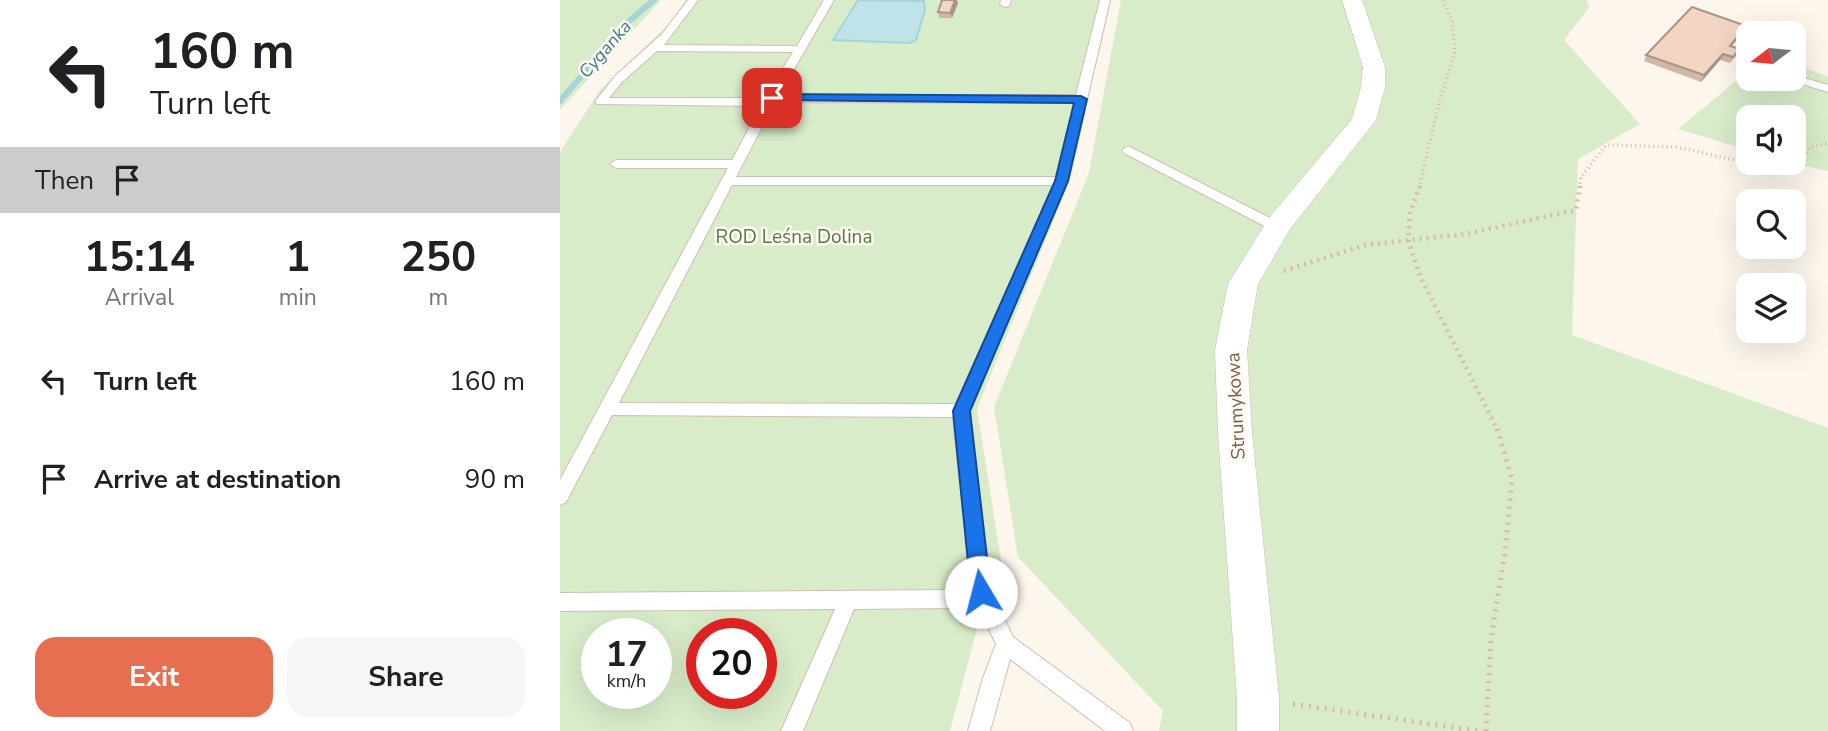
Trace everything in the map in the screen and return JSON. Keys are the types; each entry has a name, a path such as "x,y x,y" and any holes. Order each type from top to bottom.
{"street":[{"name":"Strumykowa","path":"1258,731 1258,698 1235,433 1231,350 1243,284 1277,227 1364,120 1373,88 1374,67 1352,0"}],"lane":[{"path":"693,0 674,27 654,48 629,66 610,86 601,102 1081,99"},
{"path":"560,496 736,164 829,0"},
{"path":"1105,0 1062,181 961,411 981,592 992,610 1006,644 1122,731"},
{"path":"654,48 800,49"},
{"path":"1806,82 1828,89"},
{"path":"1128,150 1277,227"},
{"path":"615,164 736,164"},
{"path":"727,181 1062,181"},
{"path":"607,409 961,411"},
{"path":"560,602 951,599 981,592"},
{"path":"792,731 848,600"},
{"path":"979,731 993,678 1006,644"}],"path":[{"path":"1443,0 1452,21 1455,52 1440,100 1423,177 1410,212 1408,240 1420,276 1493,417 1512,480 1492,639 1486,731"},
{"path":"1806,152 1810,147 1828,143"},
{"path":"1243,284 1365,245 1465,234 1576,210 1581,177 1606,145 1676,147 1736,160"},
{"path":"1258,698 1479,731"}],"green space":[{"path":"560,0 661,0 560,110"},
{"name":"ROD Leśna Dolina","path":"686,0 1111,0 1070,180 977,409 1007,598 979,621 950,731 560,731 560,152 600,90 670,23"},
{"path":"1121,0 1586,0 1590,6 1564,40 1640,124 1578,159 1572,335 1828,428 1828,731 1159,731 1163,711 1018,557 994,407 1089,173"},
{"path":"1806,68 1828,77 1828,171 1806,166 1806,105 1736,105 1736,146 1678,129 1736,81 1736,91 1806,91"}],"water":[{"path":"858,0 924,1 925,10 916,40 910,43 833,40"}],"building":[{"path":"942,0 955,0 950,13 938,12"},
{"path":"1692,7 1736,22 1736,38 1730,46 1736,48 1736,54 1733,57 1723,54 1704,75 1646,55"}],"waterway":[{"name":"Cyganka","path":"560,101 629,21 654,0"}],"route":[{"path":"772,98 1081,99 1062,181 961,411 981,592"}]}
